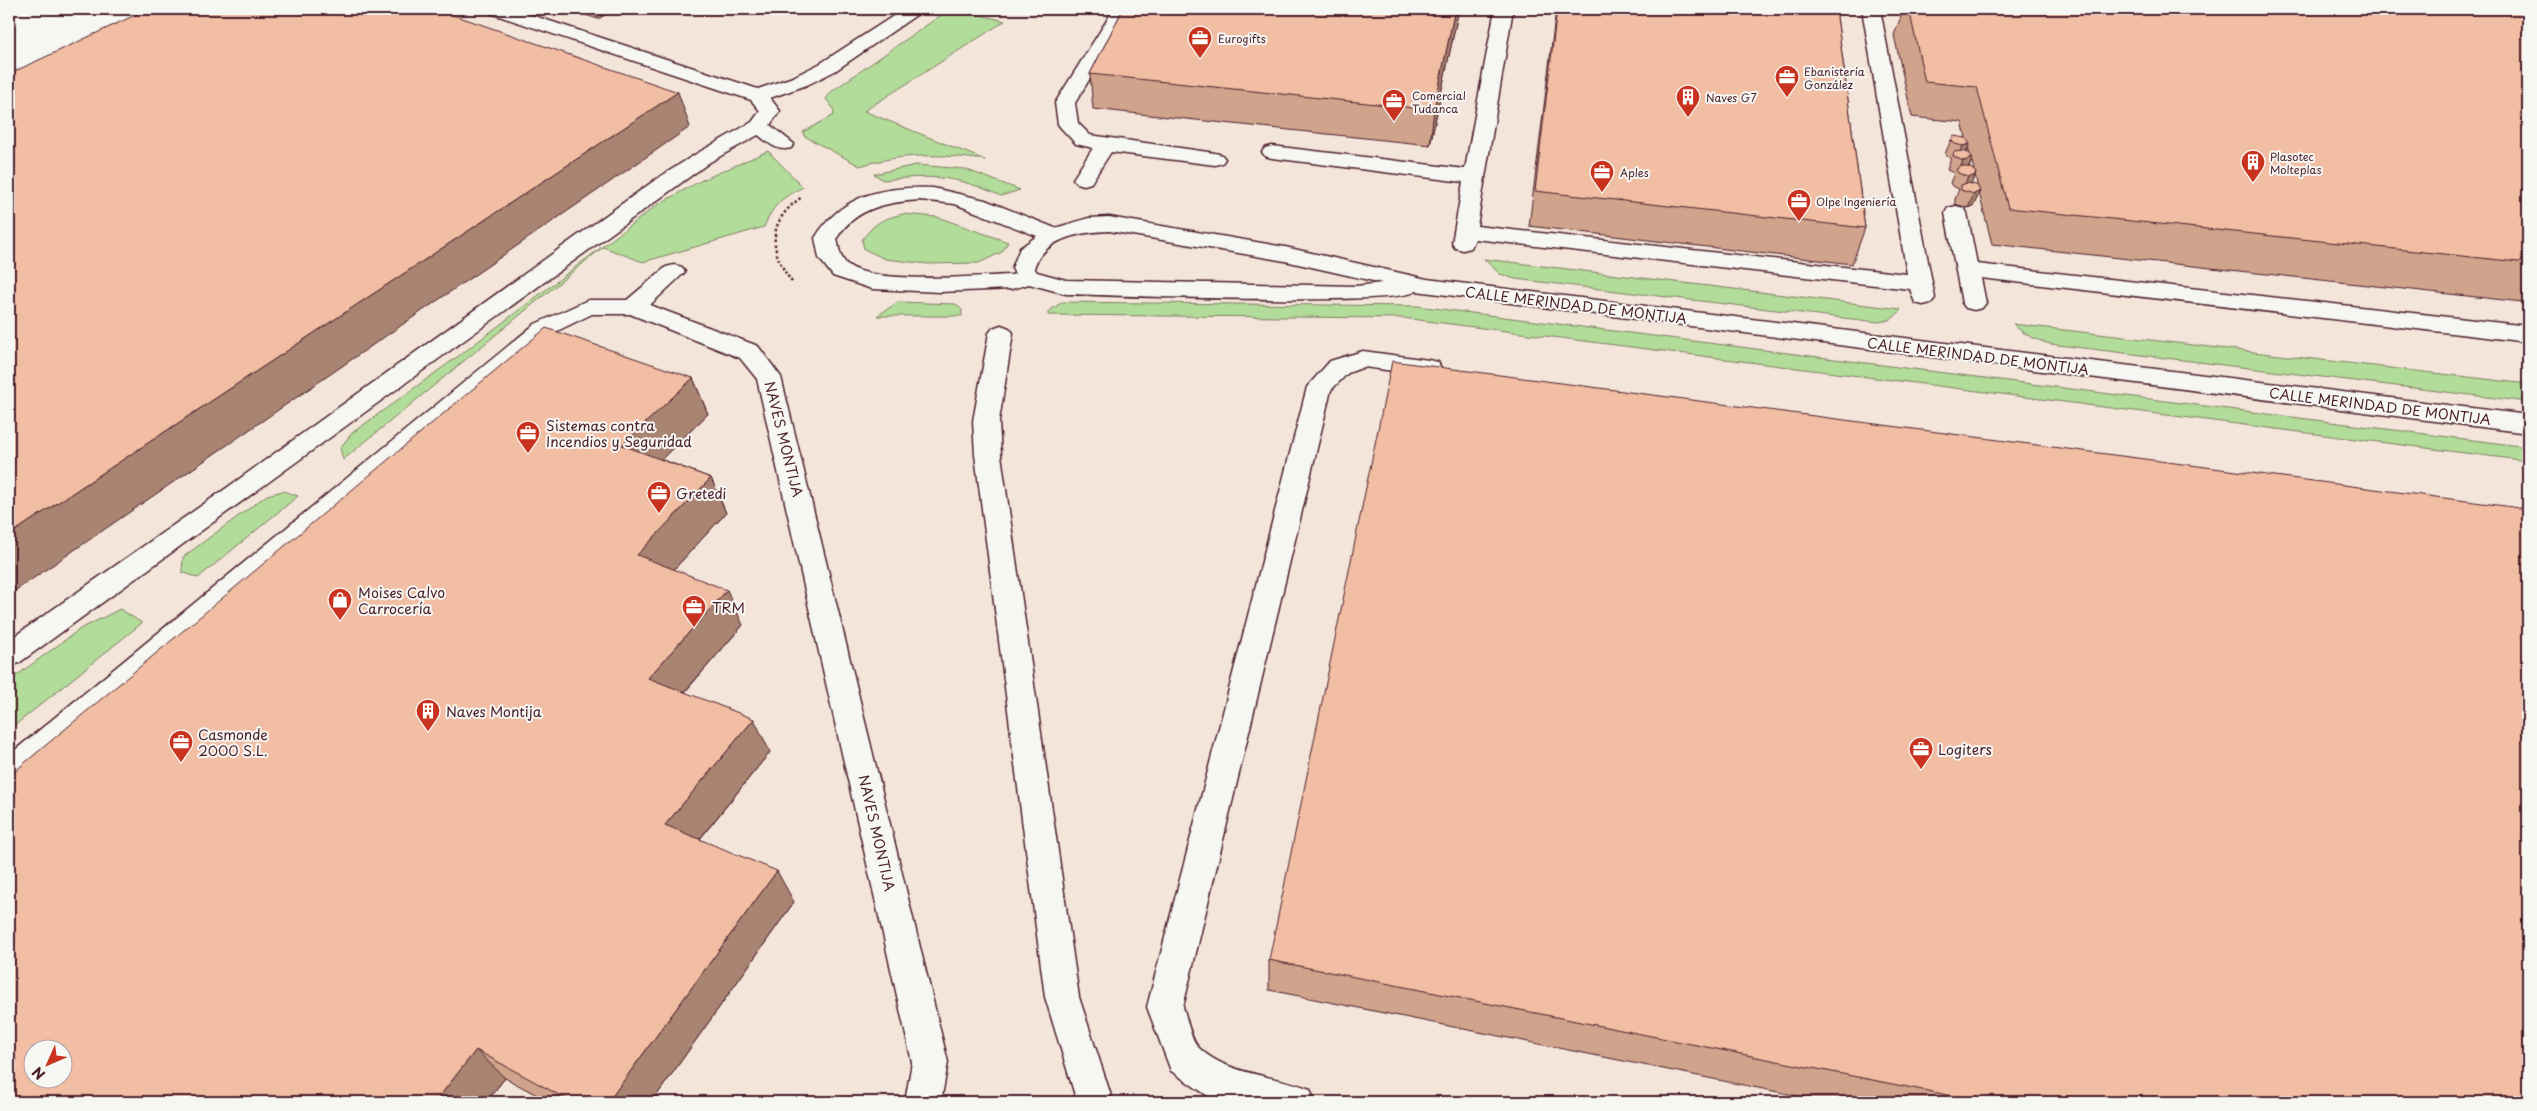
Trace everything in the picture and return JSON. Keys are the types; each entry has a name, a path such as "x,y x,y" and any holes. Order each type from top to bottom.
{"street":[{"path":"758,96 800,81 828,67 916,9"},
{"path":"1123,9 1065,104 1068,124 1083,140 1105,145 1215,158"},
{"path":"1504,9 1464,237 1922,290 1870,9"},
{"path":"9,655 237,494 663,186 704,158 759,126 770,111 758,96 508,10"},
{"path":"759,126 784,144"},
{"path":"1084,179 1105,145"},
{"path":"1272,152 1476,177"},
{"name":"CALLE MERINDAD DE MONTIJA","path":"1053,235 970,203 935,194 906,194 866,202 836,221 826,238 830,258 842,271 872,282 957,285 1012,282 1029,277 1066,288 1356,293 1427,286"},
{"path":"1956,213 1974,303"},
{"name":"CALLE MERINDAD DE MONTIJA","path":"1029,277 1023,268 1028,253 1053,235 1089,225 1109,224 1146,228 1285,254 1427,286 2528,424"},
{"path":"1968,270 2528,334"},
{"path":"633,307 674,272"},
{"name":"NAVES MONTIJA","path":"9,773 543,329 588,307 633,307 749,352 770,377 930,1062 923,1102"},
{"path":"1001,333 986,420 988,455 1062,997 1095,1102"},
{"path":"1297,1102 1224,1086 1184,1058 1165,1006 1319,387 1339,367 1363,359 1452,371"}],"shaded area":[{"path":"171,9 2528,9 2528,1102 9,1102 9,86"}],"green space":[{"path":"961,10 1005,21 864,111 985,160 922,156 891,159 860,166 804,136 803,132 834,115 833,108 826,99 832,91 944,13"},
{"path":"768,151 803,187 789,195 775,207 764,227 643,262 603,247 343,460 340,448 352,433 464,352 657,205 700,181"},
{"path":"916,165 965,169 1020,190 1001,196 956,180 916,177 883,180 874,174"},
{"path":"903,214 937,217 1008,242 1002,252 979,263 928,264 885,259 864,249 862,240 875,225"},
{"path":"1484,259 1901,309 1891,319 1877,322 1515,279 1500,274"},
{"path":"898,302 956,304 962,310 962,316 877,316"},
{"path":"1062,302 1417,306 2528,447 2528,461 1403,318 1048,315 1048,312"},
{"path":"2013,324 2528,384 2528,402 2050,344 2030,336"},
{"path":"283,491 298,496 198,578 182,572 183,557 267,495"},
{"path":"120,609 142,623 9,730 9,681 80,629"}],"building":[{"path":"148,9 436,9 678,92 9,535 9,74"},
{"path":"1123,9 1455,9 1434,110 1090,74"},
{"name":"Naves G7","path":"1557,9 1836,9 1865,228 1535,191"},
{"name":"Plasotec Molteplas","path":"1909,9 2528,9 2528,263 2008,208 1977,87 1925,82"},
{"path":"1954,136 1966,138 1970,144 1963,146 1955,144 1951,140"},
{"path":"1963,151 1969,153 1973,158 1963,161 1953,156 1954,152"},
{"path":"1962,166 1971,168 1976,173 1974,176 1968,177 1958,173 1956,169"},
{"path":"1967,183 1977,185 1980,191 1974,194 1961,190 1961,185"},
{"name":"Naves Montija","path":"546,328 693,378 622,445 711,478 637,555 727,590 648,678 754,719 665,825 777,871 608,1102 572,1102 476,1050 435,1102 9,1102 9,776"},
{"name":"Logiters","path":"1392,361 2528,509 2528,1102 1983,1102 1269,960"}],"place":[{"name":"Eurogifts","path":"1200,59"},
{"name":"Ebanistería González","path":"1787,98"},
{"name":"Naves G7","path":"1688,118"},
{"name":"Comercial Tudanca","path":"1394,122"},
{"name":"Plasotec Molteplas","path":"2253,183"},
{"name":"Aples","path":"1602,193"},
{"name":"Olpe Ingeniería","path":"1799,222"},
{"name":"Sistemas contra Incendios y Seguridad","path":"528,454"},
{"name":"Gretedi","path":"659,514"},
{"name":"Moises Calvo Carrocería","path":"340,621"},
{"name":"TRM","path":"694,628"},
{"name":"Naves Montija","path":"428,732"},
{"name":"Casmonde 2000 S.L.","path":"181,763"},
{"name":"Logiters","path":"1921,770"}]}
